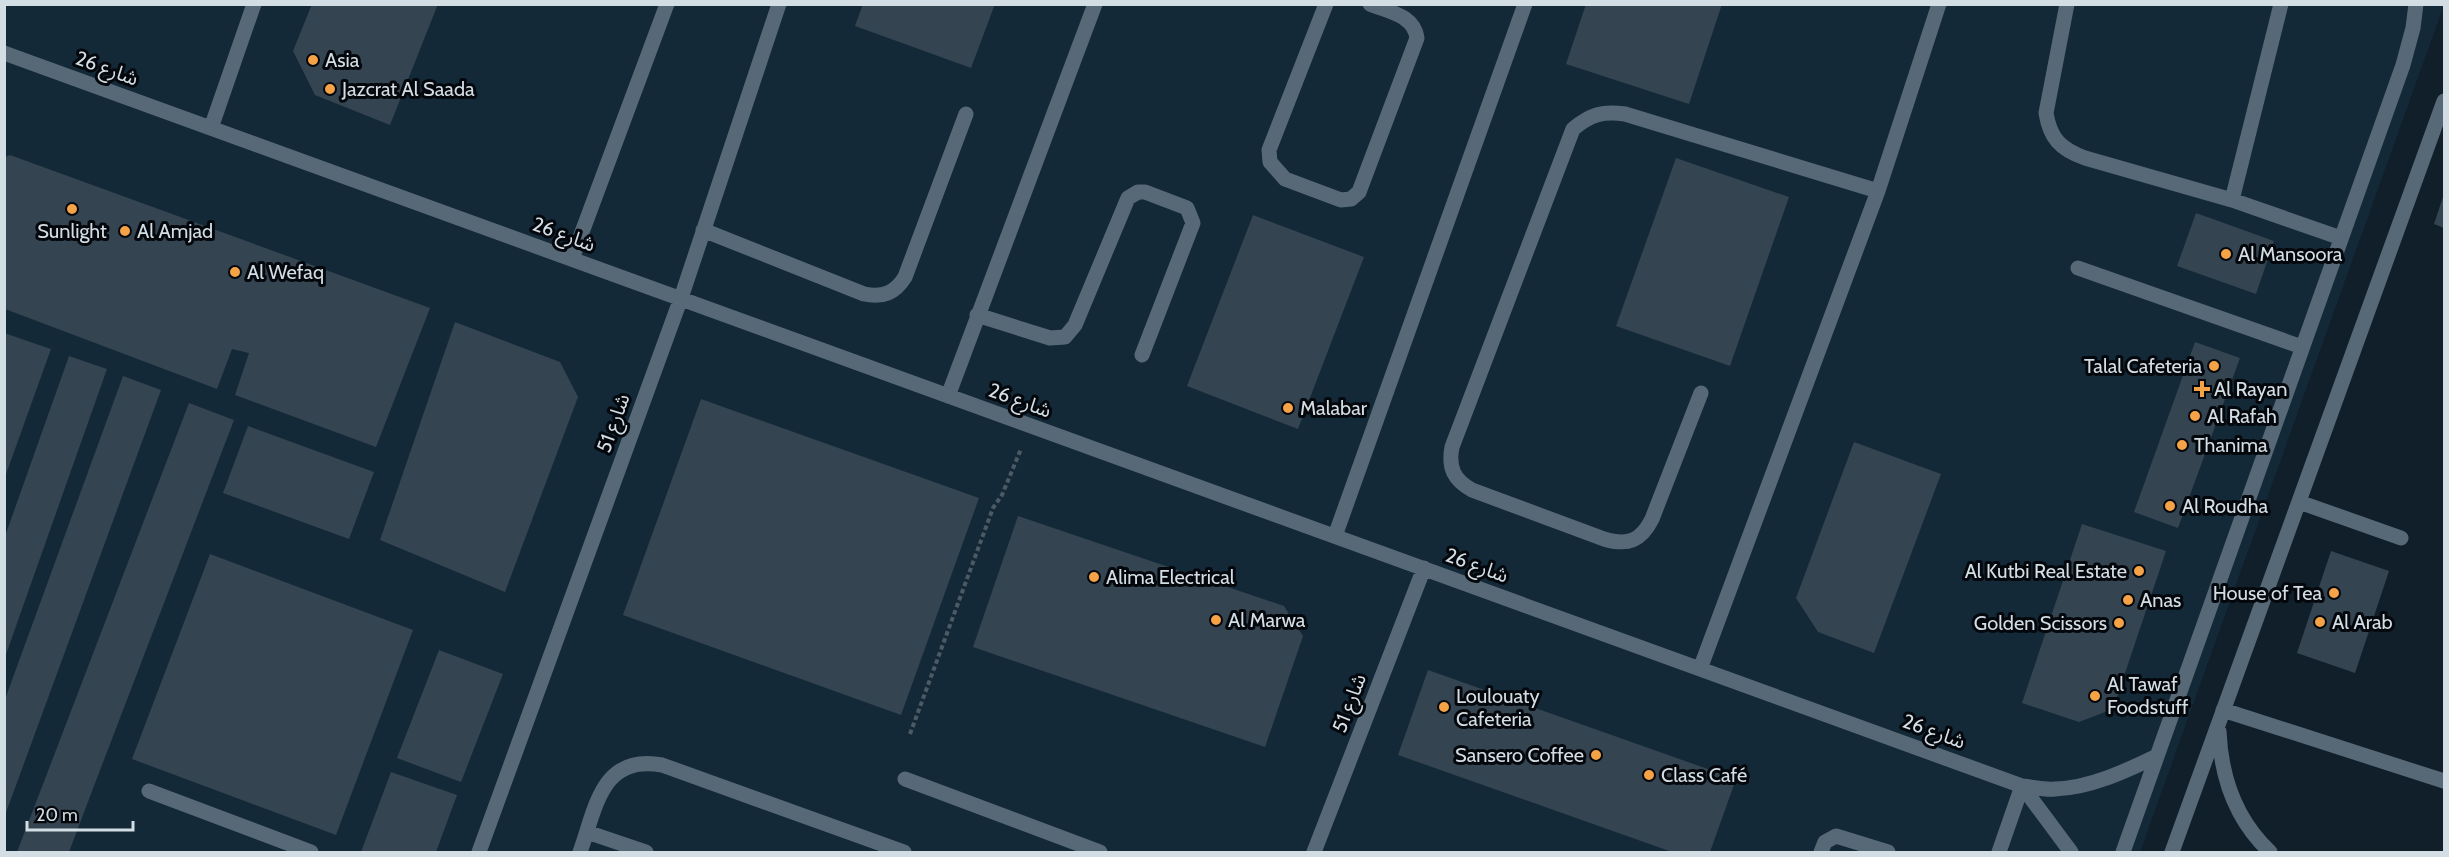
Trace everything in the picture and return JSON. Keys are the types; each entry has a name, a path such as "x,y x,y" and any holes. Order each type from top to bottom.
{"street":[{"path":"211,128 254,4"},
{"path":"572,259 667,4"},
{"name":"شارع 51","path":"479,852 681,298 778,4"},
{"path":"948,396 1095,4"},
{"path":"1326,4 1269,150 1270,162 1285,179 1341,200 1351,199 1359,192 1417,38 1416,28 1411,21 1370,4"},
{"path":"1335,536 1525,4"},
{"path":"1700,669 1878,191 1939,4"},
{"path":"2067,4 2046,113 2048,129 2056,143 2069,152 2085,158 2232,200 2341,238"},
{"path":"2232,200 2281,4"},
{"path":"2123,852 2403,66 2413,28 2416,4"},
{"name":"شارع 26","path":"4,53 2022,786 2055,789 2090,782 2125,771 2157,756"},
{"path":"2172,852 2445,101"},
{"path":"1701,393 1652,519 1646,532 1634,541 1619,544 1494,498 1461,484 1452,473 1449,460 1452,447 1573,129 1588,117 1606,111 1625,114 1878,191"},
{"path":"703,230 864,294 876,297 890,294 905,277 966,114"},
{"path":"977,315 1050,338 1065,337 1075,325 1128,198 1138,192 1145,192 1187,208 1193,223 1142,355"},
{"path":"2078,268 2302,347"},
{"path":"2299,502 2401,538"},
{"name":"شارع 51","path":"1314,852 1424,568"},
{"path":"2220,716 2445,781"},
{"path":"2220,716 2220,755 2227,787 2241,817 2270,852"},
{"path":"580,852 604,785 612,776 632,765 647,762 662,765 904,852"},
{"path":"905,779 1100,852"},
{"path":"1999,852 2022,786"},
{"path":"2022,786 2071,852"},
{"path":"149,790 311,852"},
{"path":"587,832 646,852"},
{"path":"1821,852 1825,842 1836,836 1883,852"}],"path":[{"path":"910,734 993,508 1002,495 1031,426"}],"shaded area":[{"path":"5,5 2444,5 2140,852 5,852"}],"building":[{"path":"312,4 438,4 390,125 315,95 293,51"},
{"path":"863,4 995,4 971,68 855,26"},
{"path":"1586,4 1722,4 1689,104 1566,64"},
{"path":"10,155 430,308 376,447 235,395 249,353 232,349 217,389 5,309 5,157"},
{"path":"1676,158 1789,197 1730,366 1616,326"},
{"path":"2444,194 2444,228 2434,224"},
{"name":"Al Mansoora","path":"2196,213 2274,241 2256,294 2177,266"},
{"path":"1253,215 1364,257 1298,429 1187,386"},
{"path":"455,322 560,362 578,397 505,592 380,540"},
{"path":"4,333 51,349 5,477 4,477"},
{"path":"2195,342 2240,358 2178,528 2134,512"},
{"path":"69,356 107,369 4,660 4,539"},
{"path":"123,376 161,390 4,818 4,702"},
{"path":"701,399 979,498 901,715 623,615"},
{"path":"189,403 234,420 69,852 17,852"},
{"path":"248,426 374,472 349,539 223,493"},
{"path":"1854,442 1941,474 1874,653 1818,632 1796,598"},
{"path":"1018,516 1284,606 1303,636 1265,747 973,647"},
{"path":"2082,524 2166,551 2113,709 2079,722 2022,703"},
{"path":"2331,551 2389,571 2355,673 2297,653"},
{"path":"210,554 413,630 336,835 132,759"},
{"path":"439,650 503,674 461,782 397,758"},
{"path":"1428,670 1736,779 1710,852 1672,852 1398,755"},
{"path":"391,772 457,795 436,852 361,852"}],"place":[{"name":"Asia","path":"313,60"},
{"name":"Jazcrat Al Saada","path":"330,89"},
{"name":"Sunlight","path":"72,209"},
{"name":"Al Amjad","path":"125,231"},
{"name":"Al Mansoora","path":"2226,254"},
{"name":"Al Wefaq","path":"235,272"},
{"name":"Talal Cafeteria","path":"2214,366"},
{"name":"Al Rayan","path":"2202,389"},
{"name":"Malabar","path":"1288,408"},
{"name":"Al Rafah","path":"2195,416"},
{"name":"Thanima","path":"2182,445"},
{"name":"Al Roudha","path":"2170,506"},
{"name":"Al Kutbi Real Estate","path":"2139,571"},
{"name":"Alima Electrical","path":"1094,577"},
{"name":"House of Tea","path":"2334,593"},
{"name":"Anas","path":"2128,600"},
{"name":"Al Marwa","path":"1216,620"},
{"name":"Al Arab","path":"2320,622"},
{"name":"Golden Scissors","path":"2119,623"},
{"name":"Al Tawaf Foodstuff","path":"2095,696"},
{"name":"Loulouaty Cafeteria","path":"1444,707"},
{"name":"Sansero Coffee","path":"1596,755"},
{"name":"Class Café","path":"1649,775"}]}
